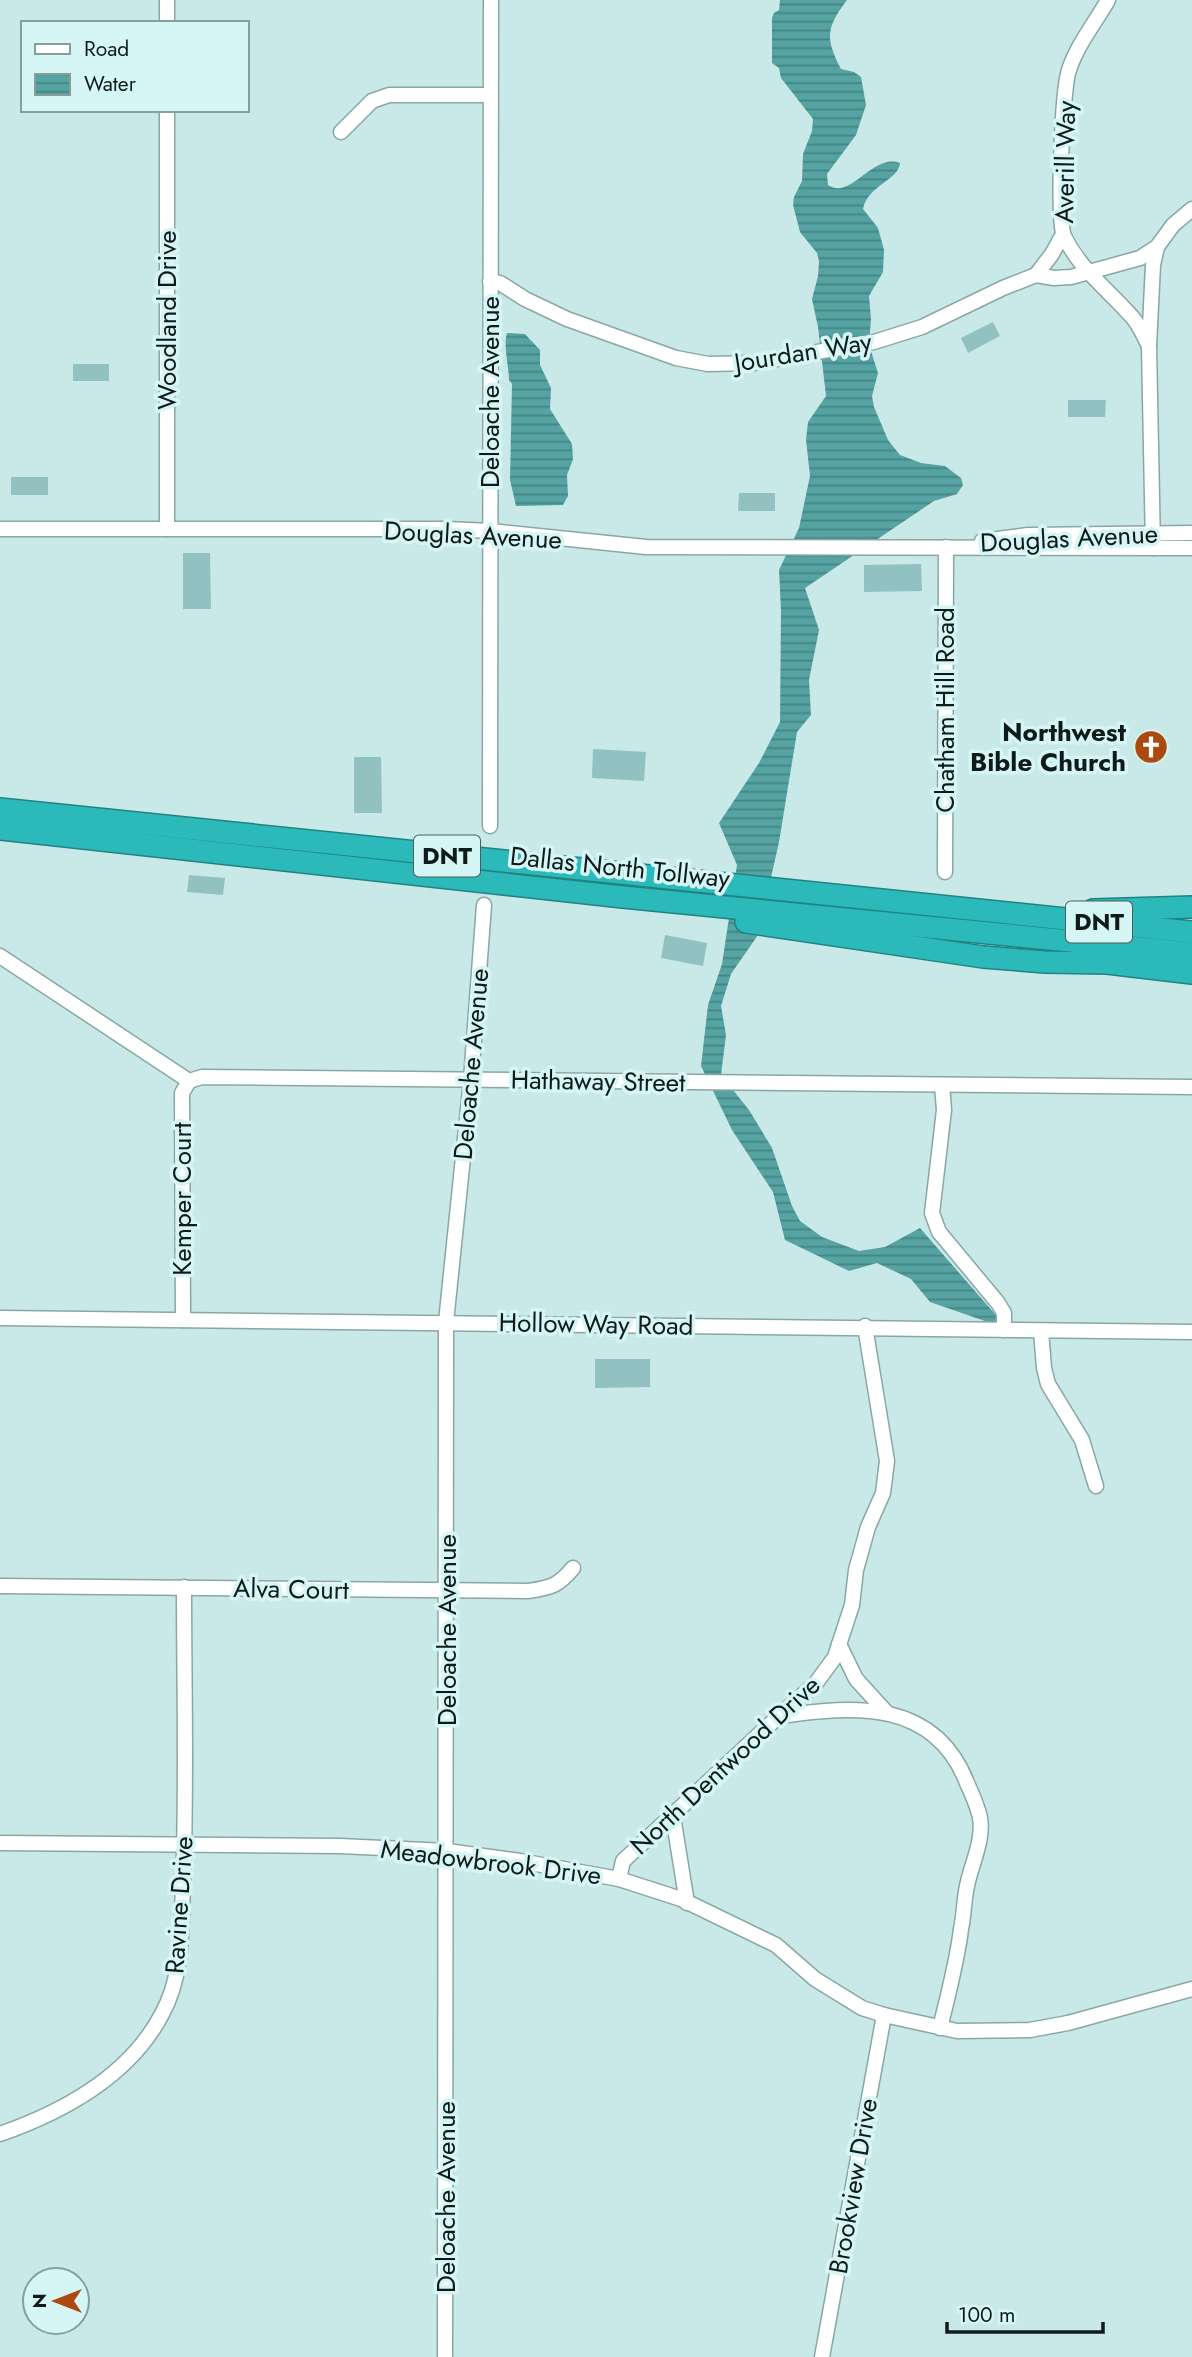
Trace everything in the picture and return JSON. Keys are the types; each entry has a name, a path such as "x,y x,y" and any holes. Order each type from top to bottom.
{"highway":[{"name":"Dallas North Tollway","path":"0,809 1192,932"},
{"name":"Dallas North Tollway","path":"0,829 622,897 1192,953"},
{"path":"622,897 754,923 961,954 1017,961 1107,963 1192,973"},
{"path":"1007,912 1192,907"}],"street":[{"path":"167,0 167,21"},
{"name":"Deloache Avenue","path":"489,826 491,0"},
{"name":"Averill Way","path":"1108,0 1068,73 1064,98 1061,213 1063,234 1087,272 1135,320 1149,346"},
{"path":"341,132 358,112 372,101 389,95 490,95"},
{"name":"Woodland Drive","path":"167,112 167,529"},
{"name":"Jourdan Way","path":"489,281 500,283 535,304 567,318 690,362 754,363 874,342 922,327 1036,275 1071,277 1140,258 1157,247 1173,225 1192,209"},
{"path":"1036,275 1063,234"},
{"name":"Averill Way","path":"1152,540 1149,346 1153,265 1157,247"},
{"name":"Douglas Avenue","path":"0,529 446,529 646,547 946,547 1059,541 1152,540 1192,533"},
{"name":"Douglas Avenue","path":"1152,540 1192,548"},
{"name":"Chatham Hill Road","path":"945,872 946,547"},
{"name":"Deloache Avenue","path":"445,2357 446,1322 471,1080 484,905"},
{"path":"0,956 189,1081"},
{"name":"Hathaway Street","path":"189,1081 202,1077 1192,1087"},
{"name":"Kemper Court","path":"183,1320 181,1093 189,1081"},
{"path":"942,1085 944,1110 932,1213 939,1232 998,1303 1004,1313 1004,1330"},
{"name":"Hollow Way Road","path":"0,1318 865,1326 1192,1332"},
{"name":"North Dentwood Drive","path":"619,1878 623,1860 816,1683 835,1657 852,1605 856,1570 867,1527 883,1493 887,1461 865,1326"},
{"path":"1041,1331 1048,1384 1082,1440 1096,1486"},
{"name":"Alva Court","path":"0,1586 529,1591 561,1583 573,1568"},
{"name":"Ravine Drive","path":"0,2134 26,2125 104,2081 128,2060 156,2025 172,1993 177,1974 184,1843 184,1587"},
{"path":"839,1644 856,1679 887,1713"},
{"path":"780,1716 838,1709 879,1710 912,1720 937,1738 959,1762 980,1819 978,1846 966,1889 953,1979 940,2028"},
{"path":"673,1815 687,1903"},
{"name":"Meadowbrook Drive","path":"0,1843 184,1843 447,1851 619,1878 687,1903 776,1945 815,1979 862,2008 957,2031 1030,2029 1068,2023 1192,1989"},
{"name":"Brookview Drive","path":"822,2357 884,2015"}],"shaded area":[{"path":"993,322 1000,336 968,353 961,338"},
{"path":"73,364 109,364 109,381 73,381"},
{"path":"1068,400 1106,400 1105,417 1068,417"},
{"path":"11,477 48,477 48,495 11,495"},
{"path":"739,493 775,493 775,511 738,511"},
{"path":"183,553 210,553 211,609 183,609"},
{"path":"921,564 922,591 864,592 864,565"},
{"path":"593,749 646,752 644,781 592,778"},
{"path":"354,757 381,757 382,813 354,813"},
{"path":"189,875 225,878 223,895 187,892"},
{"path":"665,935 707,943 703,966 661,958"},
{"path":"595,1359 650,1359 650,1387 595,1388"}],"water":[{"path":"780,0 847,0 835,18 830,41 841,69 861,77 866,105 856,135 827,174 828,185 845,187 880,164 900,163 894,174 871,194 863,209 878,228 884,250 883,272 869,296 869,345 878,373 872,396 874,407 888,440 900,455 921,463 945,466 961,478 963,485 957,494 934,501 805,588 819,630 809,680 811,715 797,732 779,842 758,935 731,974 721,1006 726,1035 721,1075 749,1110 772,1148 800,1221 822,1237 859,1251 885,1247 920,1228 1008,1329 930,1302 911,1279 877,1263 849,1271 785,1240 773,1192 732,1130 701,1066 708,1005 722,964 737,865 719,823 759,763 780,722 779,570 799,528 810,476 806,440 808,422 826,396 812,299 819,261 817,253 800,232 793,205 802,181 803,154 812,131 813,119 781,78 779,68 772,63 772,18 779,10"},
{"path":"507,333 525,334 540,350 540,365 551,388 550,409 572,444 573,459 567,475 568,496 563,505 516,506 510,480 512,384 506,356"}],"place":[{"name":"Northwest Bible Church","path":"1151,747"}]}
